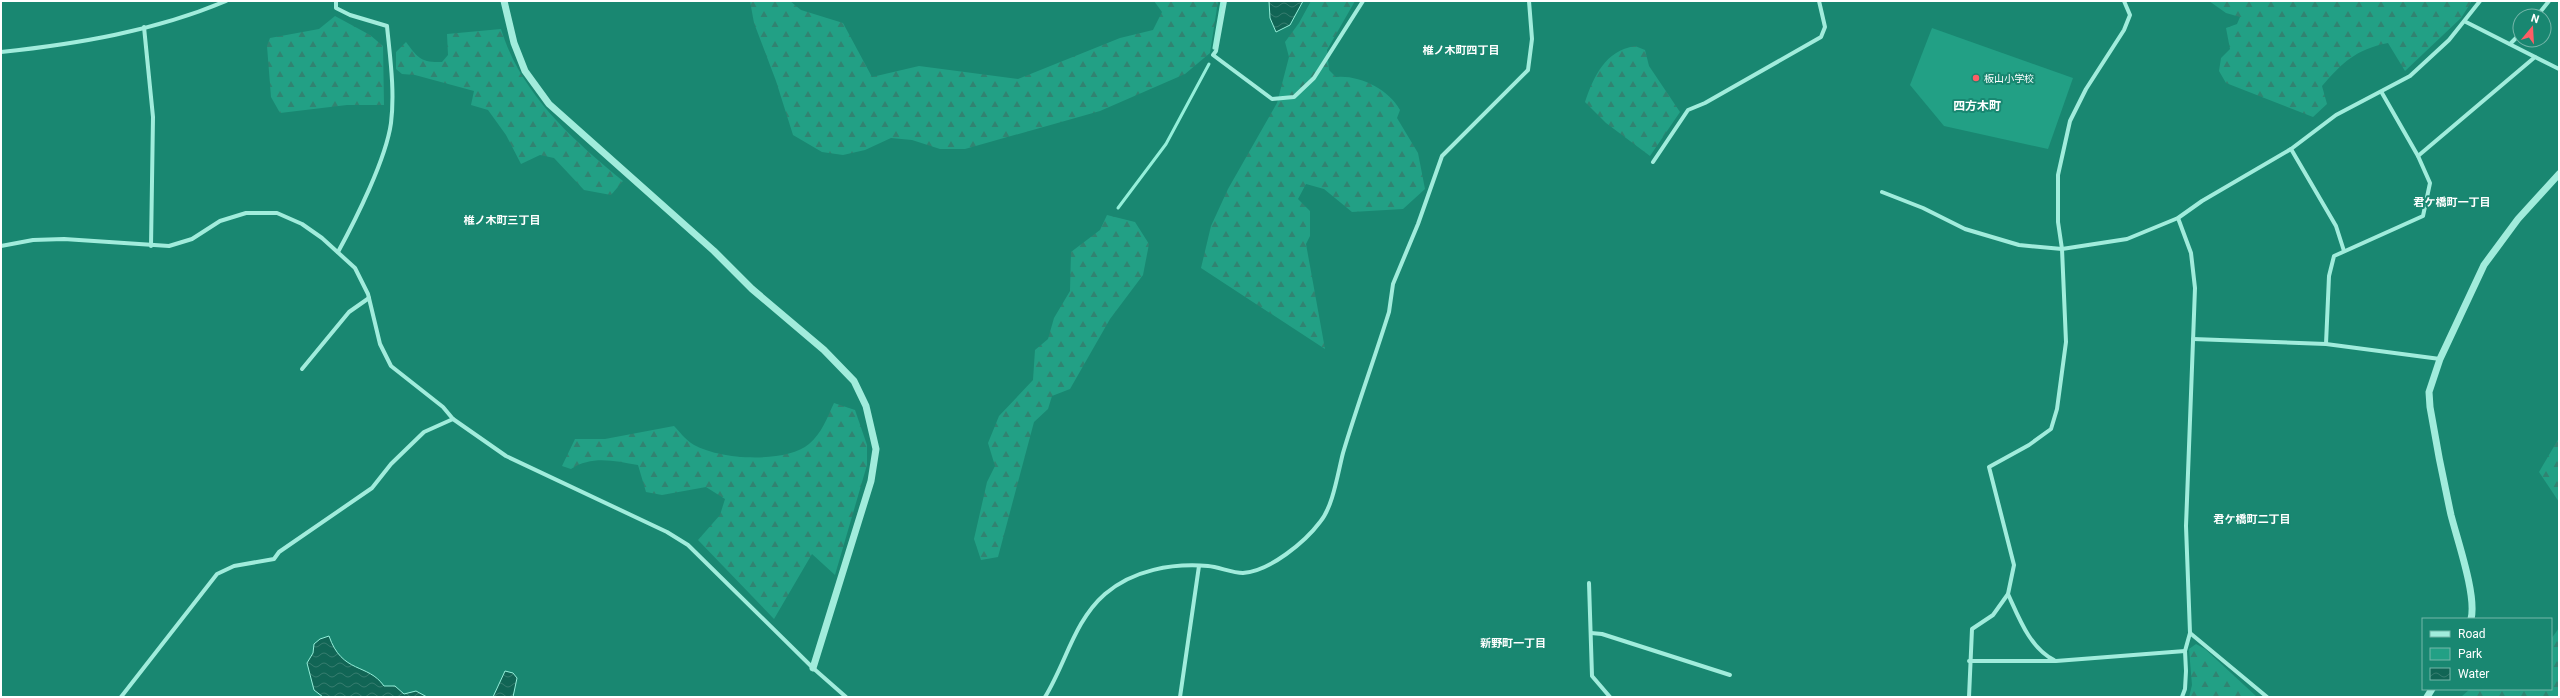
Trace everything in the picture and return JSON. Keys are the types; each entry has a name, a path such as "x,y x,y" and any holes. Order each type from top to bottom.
{"street":[{"path":"1,52 77,44 144,27 226,1"},
{"path":"336,1 336,8 350,15 387,26 392,90 391,123 383,153 350,230 338,252"},
{"path":"504,1 514,43 526,70 549,104 714,251 752,289 824,350 854,382 866,406 876,449 871,481 813,668"},
{"path":"1225,1 1216,51 1213,55 1272,99 1294,97 1314,78 1363,1"},
{"path":"1045,697 1054,683 1082,620 1106,593 1126,579 1149,570 1199,566 1244,573 1263,566 1293,550 1322,521 1333,491 1359,401 1388,312 1393,284 1418,224 1442,156 1528,70 1532,39 1529,1"},
{"path":"1653,162 1688,110 1738,85 1821,37 1825,27 1819,1"},
{"path":"1969,697 1969,661 1972,629 1993,615 2008,594 2014,565 1989,466 2030,445 2051,429 2057,409 2066,342 2062,250 2058,222 2058,175 2070,121 2086,89 2124,30 2130,14 2124,1"},
{"path":"1882,192 1923,208 1965,229 2019,245 2062,250 2128,239 2178,218 2202,201 2291,149 2336,115 2382,93 2410,76 2466,22 2480,1"},
{"path":"2466,22 2559,69"},
{"path":"144,27 153,117 151,246"},
{"path":"2418,156 2535,57"},
{"path":"2326,344 2329,276 2334,256 2423,216 2430,184 2418,156 2382,93"},
{"path":"2291,149 2336,226 2344,251"},
{"path":"2470,618 2472,612 2467,573 2451,514 2430,407 2429,392 2440,359 2484,265 2518,219 2559,174"},
{"path":"1,246 33,240 64,239 169,246 192,239 220,221 246,213 277,213 302,224 338,252 355,268 369,298 380,344 391,366 443,407 453,419 506,456 667,532 688,545 813,668 846,697"},
{"path":"2178,218 2191,254 2194,271 2186,526 2190,633 2185,651 2185,689 2182,697"},
{"path":"302,369 349,312 369,298"},
{"path":"2193,339 2326,344 2440,359"},
{"path":"121,697 217,574 234,566 274,559 279,552 372,488 391,464 424,432 453,419"},
{"path":"1180,697 1199,566"},
{"path":"1589,583 1592,634 1592,676 1610,697"},
{"path":"2008,594 2023,626 2042,654 2056,661"},
{"path":"2190,633 2267,697"},
{"path":"1592,634 1602,634 1730,675"},
{"path":"1969,661 2056,661 2185,651"}],"green space":[{"path":"750,1 790,1 801,10 843,23 872,77 919,66 1018,79 1120,38 1153,30 1162,12 1154,1 1218,1 1210,53 1185,74 1100,111 965,149 940,149 912,140 891,138 865,150 843,155 822,152 793,135 776,81 754,23"},
{"path":"1311,1 1355,1 1327,50 1329,70 1336,77 1354,78 1364,81 1381,90 1395,102 1400,110 1397,118 1418,153 1425,189 1403,209 1352,212 1324,189 1306,184 1298,199 1310,211 1310,236 1306,244 1325,349 1201,268 1211,226 1228,189 1277,103 1289,57 1285,42 1299,23"},
{"path":"2209,1 2472,1 2461,18 2405,71 2388,43 2367,49 2350,58 2322,86 2327,104 2313,117 2226,83 2219,71 2221,58 2230,49 2226,28 2237,24 2240,17 2226,13"},
{"path":"335,16 370,35 383,46 384,105 347,105 280,113 271,97 267,46 270,38 319,29"},
{"path":"1932,28 2073,78 2048,149 1944,126 1910,85"},
{"path":"501,29 521,74 550,114 585,149 623,181 611,195 584,190 554,158 540,155 521,164 506,135 488,110 471,105 474,91 415,75 402,74 396,69 396,52 406,42 413,52 420,58 429,61 442,62 448,55 447,34"},
{"path":"1635,46 1645,50 1649,66 1680,112 1650,156 1606,123 1585,102 1592,83 1608,59 1616,53"},
{"path":"1107,215 1135,222 1149,244 1143,275 1110,319 1070,389 1052,396 1048,409 1034,422 998,557 981,560 974,539 987,482 995,466 988,443 999,416 1033,380 1035,350 1048,339 1054,318 1070,291 1071,252 1100,230"},
{"path":"834,403 855,410 867,445 867,465 835,575 812,554 774,619 698,540 720,515 725,499 706,487 662,495 646,492 638,465 604,460 587,462 571,469 562,466 575,439 605,439 674,426 691,443 702,449 717,453 750,457 784,455 798,450 814,440 824,425"},
{"path":"2559,438 2559,502 2539,472"},
{"path":"2559,628 2559,697 2461,697 2469,690 2552,690 2552,638"},
{"path":"2196,644 2205,649 2257,697 2189,697 2192,685 2189,649"}],"water":[{"path":"1269,1 1303,1 1290,25 1276,32 1270,18"},
{"path":"329,636 334,648 341,657 355,667 378,679 384,686 395,686 404,694 416,691 427,697 323,697 314,690 307,663 313,653 314,644 320,639"},
{"path":"505,671 513,673 517,678 513,697 493,697"}],"waterway":[{"path":"1214,48 1222,1"},
{"path":"1118,208 1166,144 1209,64"}],"place":[{"name":"板山小学校","path":"1976,78"}],"district":[{"name":"椎ノ木町四丁目","path":"1461,50"},
{"name":"四方木町","path":"1977,106"},
{"name":"君ケ橋町一丁目","path":"2452,202"},
{"name":"椎ノ木町三丁目","path":"502,220"},
{"name":"君ケ橋町二丁目","path":"2252,519"},
{"name":"新野町一丁目","path":"1513,643"}]}
